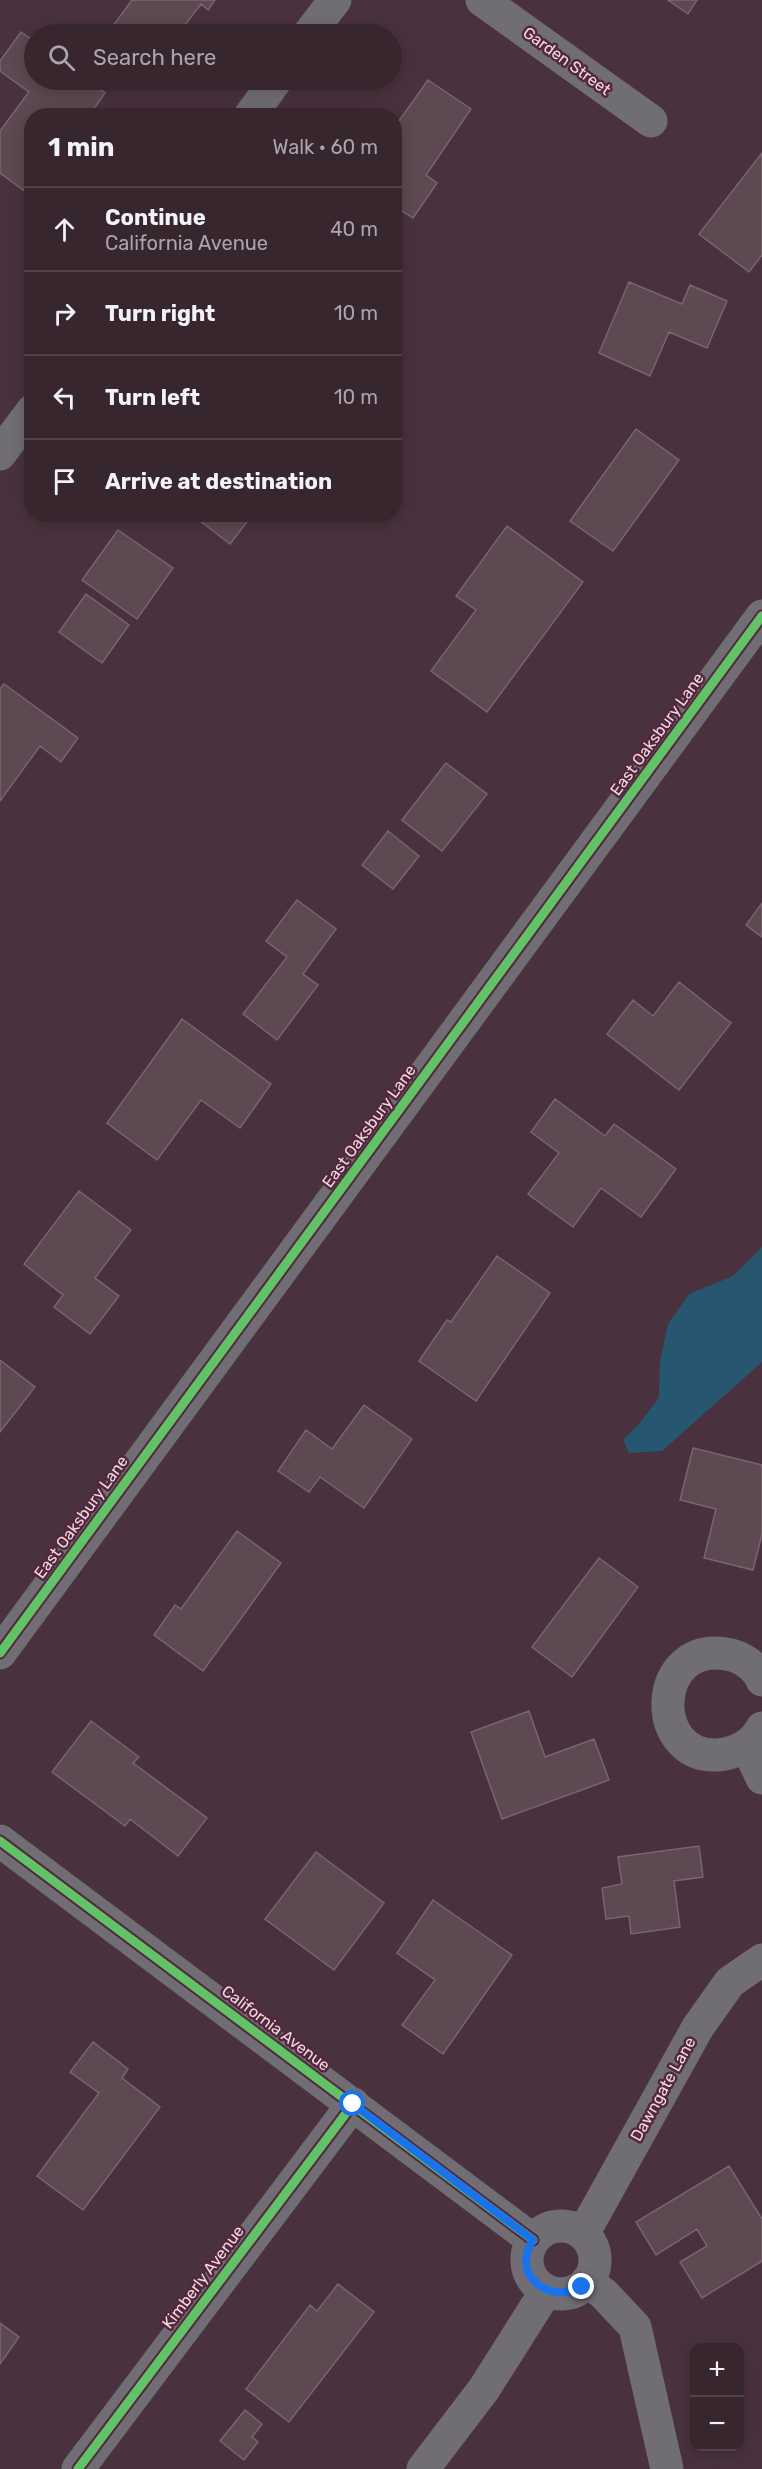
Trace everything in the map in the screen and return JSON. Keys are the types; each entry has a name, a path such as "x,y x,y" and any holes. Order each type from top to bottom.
{"street":[{"path":"317,24 335,0"},
{"name":"Garden Street","path":"482,0 651,122"},
{"path":"256,108 269,90"},
{"path":"0,454 24,422"},
{"name":"East Oaksbury Lane","path":"0,1653 762,616"},
{"path":"762,1680 748,1663 734,1655 718,1653 703,1655 687,1663 675,1676 668,1692 666,1710 672,1727 682,1741 696,1751 713,1755 731,1754 754,1737 762,1778"},
{"name":"California Avenue","path":"0,1841 533,2240"},
{"name":"Dawngate Lane","path":"583,2234 698,2027 730,1982 762,1960"},
{"name":"Kimberly Avenue","path":"78,2469 353,2104"},
{"path":"557,2225 569,2226 583,2234 593,2248 595,2260 587,2281 573,2292 562,2294 546,2291 530,2275 527,2265 527,2253 533,2240 540,2232 557,2225"},
{"path":"587,2281 635,2327 667,2469"},
{"path":"423,2469 484,2389 546,2291"}],"water":[{"path":"762,1247 762,1362 662,1451 629,1453 623,1440 640,1423 659,1397 660,1362 668,1324 689,1294 733,1276"}],"building":[{"path":"132,0 215,0 208,10 201,4 186,24 114,24"},
{"path":"668,0 697,0 688,14"},
{"path":"21,32 24,34 24,88 0,71 0,61"},
{"path":"428,80 471,109 426,175 437,183 413,218 402,211 402,117"},
{"path":"26,90 101,90 105,93 95,108 24,108 24,191 0,173 0,131 29,92"},
{"path":"762,153 762,255 749,272 699,234"},
{"path":"629,282 682,304 690,285 727,301 707,348 669,332 650,376 599,353"},
{"path":"636,429 679,460 613,551 570,521"},
{"path":"201,522 247,522 230,544"},
{"path":"507,526 583,582 487,712 431,671 476,610 456,596"},
{"path":"118,530 173,568 137,619 82,580"},
{"path":"86,594 129,625 102,663 59,632"},
{"path":"4,684 78,738 61,762 40,746 0,801 0,689"},
{"path":"446,763 487,794 442,851 402,820"},
{"path":"388,831 419,856 393,889 362,865"},
{"path":"297,900 336,929 303,974 318,985 277,1040 243,1014 287,957 266,941"},
{"path":"762,903 762,937 746,925"},
{"path":"679,982 731,1023 679,1090 607,1034 633,1000 653,1016"},
{"path":"182,1019 271,1084 240,1128 201,1100 157,1160 107,1123"},
{"path":"555,1099 605,1136 614,1124 676,1169 641,1217 601,1188 573,1227 528,1194 559,1153 531,1132"},
{"path":"79,1191 131,1230 95,1278 119,1296 90,1334 54,1307 63,1295 24,1264"},
{"path":"497,1256 550,1293 476,1401 419,1361 447,1320 451,1322"},
{"path":"0,1360 35,1387 0,1432"},
{"path":"364,1405 412,1439 364,1508 320,1477 309,1492 278,1471 306,1430 332,1449"},
{"path":"693,1448 762,1465 762,1534 753,1570 704,1558 716,1509 680,1500"},
{"path":"237,1531 281,1563 203,1671 154,1635 175,1605 181,1609"},
{"path":"599,1558 638,1587 572,1677 532,1647"},
{"path":"529,1711 545,1757 594,1739 609,1780 502,1819 471,1732"},
{"path":"91,1721 139,1757 133,1763 207,1818 178,1856 130,1819 125,1826 52,1772"},
{"path":"699,1846 703,1877 674,1881 680,1927 631,1934 629,1916 606,1919 602,1888 622,1884 618,1857"},
{"path":"316,1852 384,1903 334,1970 265,1919"},
{"path":"433,1900 512,1955 443,2054 402,2025 435,1980 397,1953"},
{"path":"93,2042 128,2069 122,2078 160,2107 83,2210 37,2176 99,2093 70,2072"},
{"path":"729,2166 762,2219 762,2261 702,2298 680,2262 707,2246 697,2229 656,2255 636,2222"},
{"path":"338,2284 374,2312 289,2422 246,2389 310,2305 317,2311"},
{"path":"0,2323 19,2337 0,2364"},
{"path":"245,2410 262,2424 252,2437 258,2442 244,2460 220,2441"}],"cycle path":[{"path":"0,1653 762,616"},
{"path":"0,1841 533,2240"},
{"path":"78,2469 353,2104"}],"route":[{"path":"353,2104 533,2240 527,2253 527,2265 530,2275 537,2284 546,2291 562,2294 582,2287"}]}
